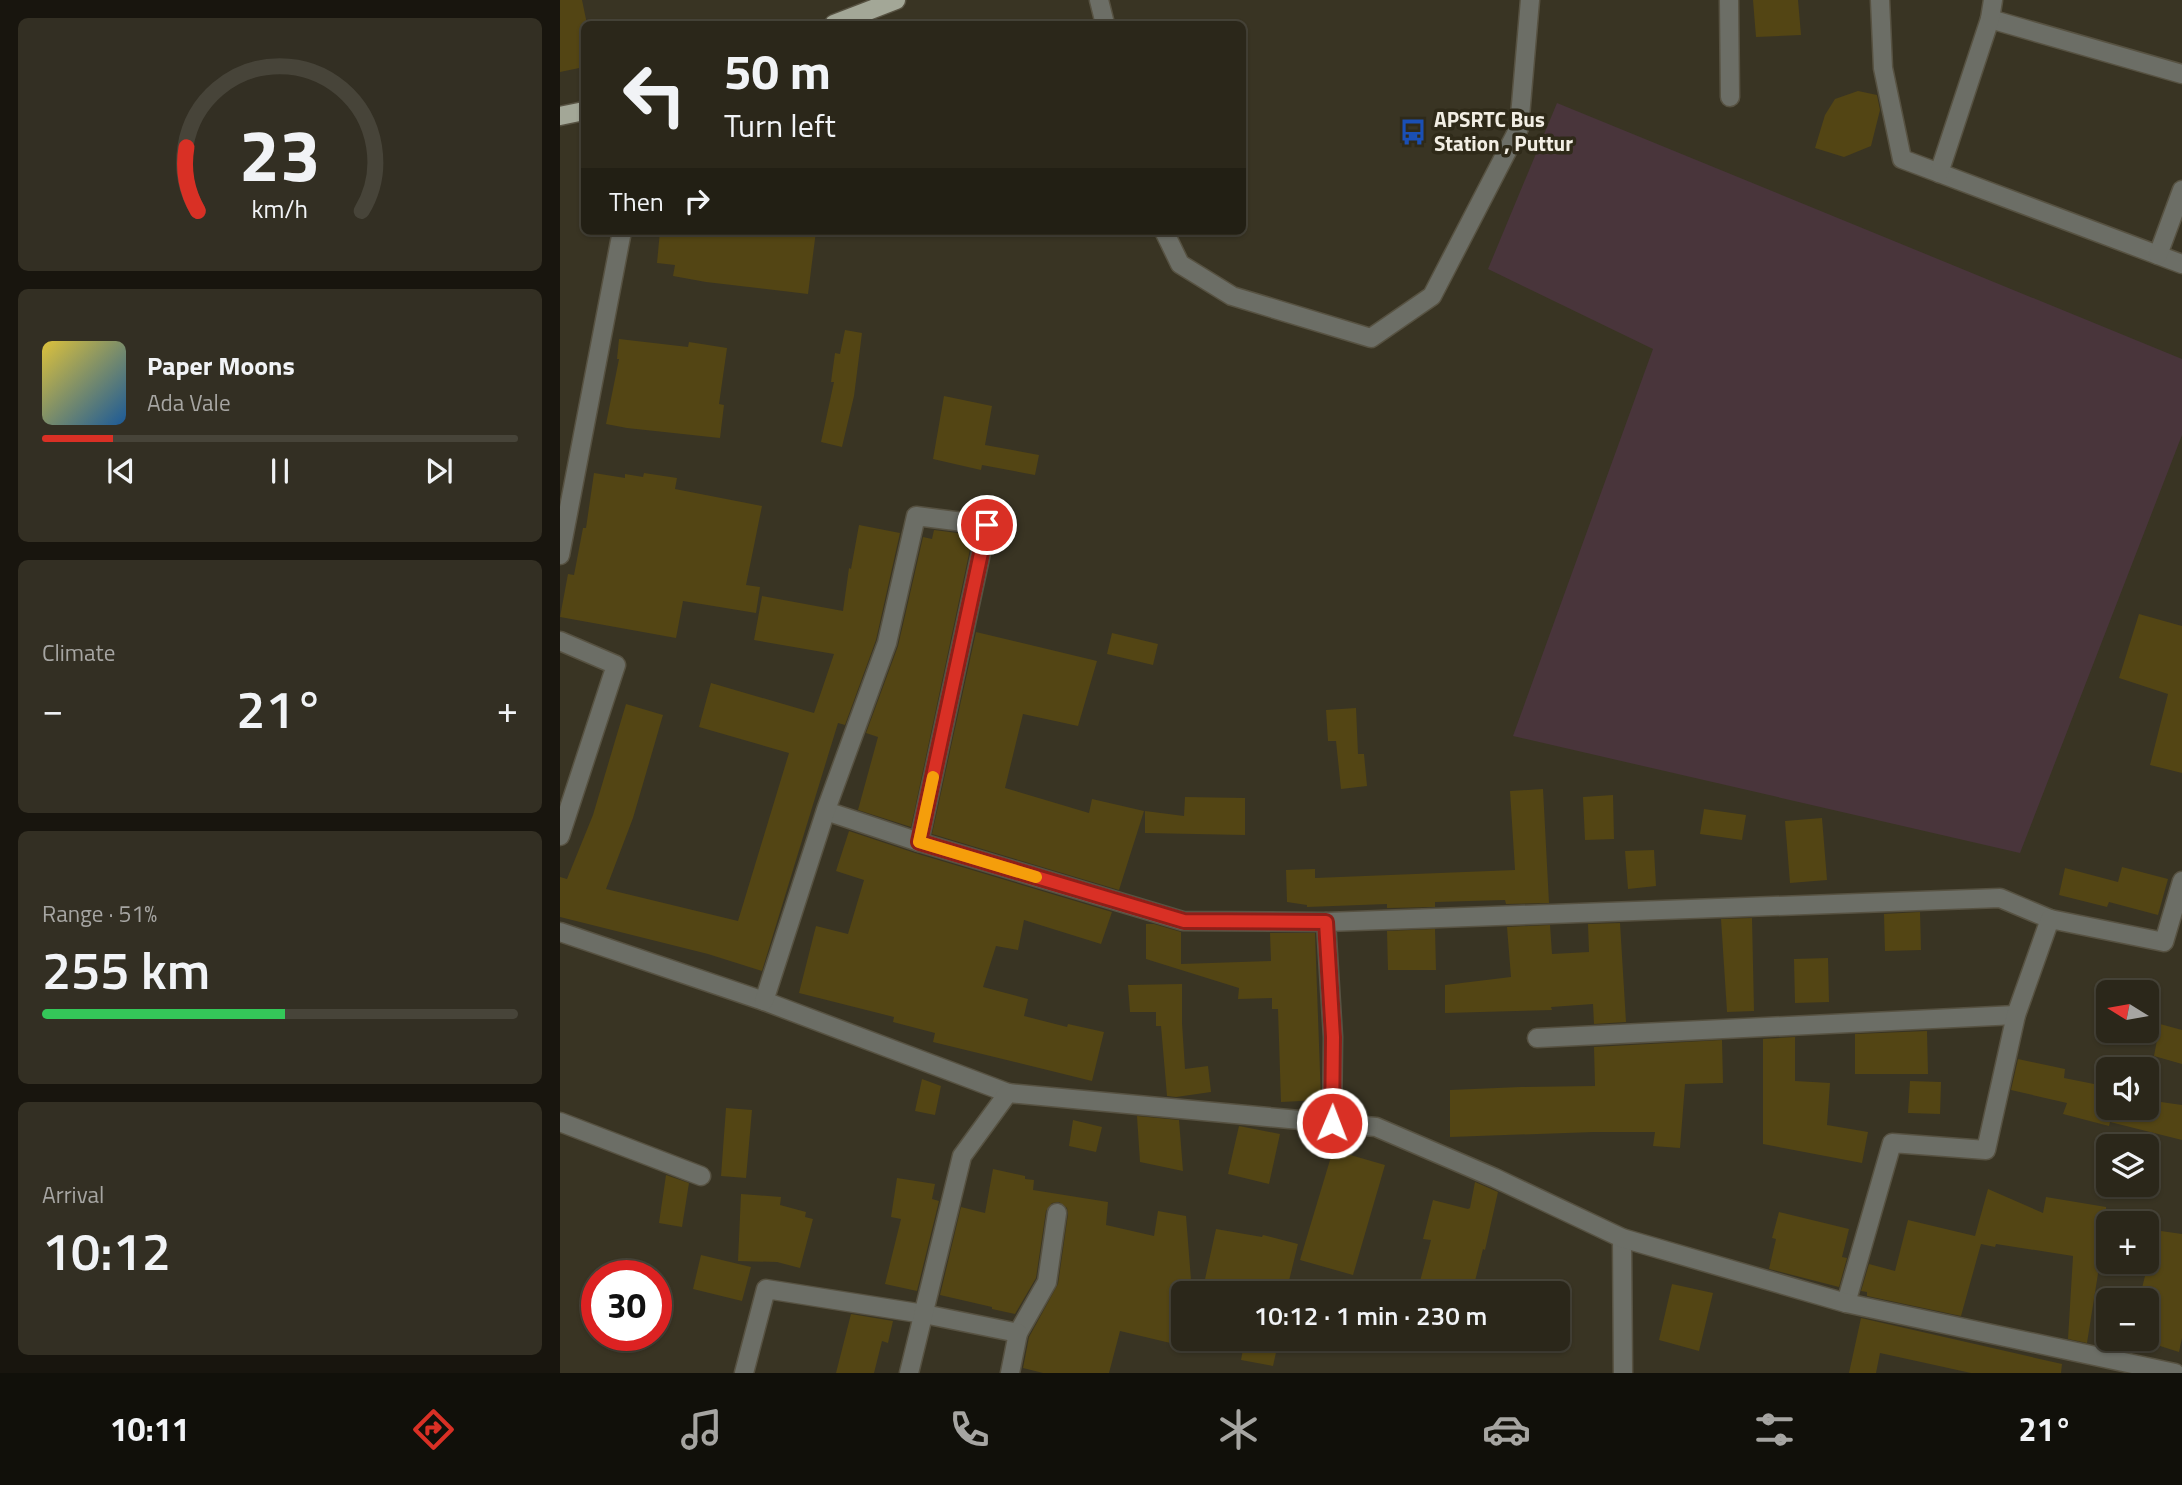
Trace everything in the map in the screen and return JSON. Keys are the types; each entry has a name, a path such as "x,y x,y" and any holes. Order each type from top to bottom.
{"main road":[{"path":"842,21 896,0"},
{"path":"560,117 581,112"}],"street":[{"path":"1099,0 1104,21"},
{"path":"1166,235 1180,264 1232,296 1371,338 1432,296 1519,128 1530,0"},
{"path":"1728,0 1730,97"},
{"path":"1880,0 1883,68 1902,159 2182,264"},
{"path":"1939,173 1990,19 1993,0"},
{"path":"1990,19 2182,74"},
{"path":"2158,255 2182,190"},
{"path":"560,555 621,235"},
{"path":"764,1000 826,811 887,643 916,516 987,525 919,842"},
{"path":"560,641 617,665 560,835"},
{"path":"826,811 919,842 1184,921 1326,922 2000,898 2050,919 2164,942 2182,881"},
{"path":"1846,1303 1892,1143 1986,1150 2016,1015 2050,919"},
{"path":"1326,922 1333,1037 1332,1123"},
{"path":"560,932 764,1000 1008,1093 1376,1127 1495,1178 1622,1238 1846,1303 2175,1373"},
{"path":"1536,1038 2016,1015"},
{"path":"909,1373 962,1156 1008,1093"},
{"path":"560,1122 701,1175"},
{"path":"1010,1373 1018,1333 1047,1282 1057,1213"},
{"path":"1622,1238 1623,1373"},
{"path":"744,1373 766,1289 924,1314 1018,1333"}],"shaded area":[{"path":"1557,103 2182,359 2182,435 2020,853 1513,736 1653,349 1488,269"}],"building":[{"path":"560,0 582,0 586,21 581,21 581,68 560,72"},
{"path":"1753,0 1798,0 1801,35 1756,37"},
{"path":"1858,91 1877,95 1880,110 1871,146 1844,157 1815,148 1825,115 1835,99"},
{"path":"660,235 815,235 808,294 673,276 675,265 657,263"},
{"path":"845,330 862,333 854,396 842,447 821,442 834,382 831,382 835,353 840,354"},
{"path":"619,339 688,347 689,342 727,348 719,404 724,405 720,438 606,424 619,359"},
{"path":"944,396 992,406 985,445 1039,455 1035,475 982,465 981,470 933,459"},
{"path":"594,473 625,478 625,474 643,477 644,473 677,478 675,489 762,506 746,585 760,587 756,613 683,601 676,638 560,617 568,574 574,575 583,528 586,528"},
{"path":"859,525 900,533 876,640 845,725 838,723 762,971 708,954 560,917 560,877 567,879 593,815 626,704 663,715 633,818 606,889 738,921 789,753 699,727 711,683 814,713 834,654 754,640 762,596 843,611"},
{"path":"934,530 973,535 911,827 858,810 878,737 866,733 898,646 923,537 932,539"},
{"path":"2139,614 2182,626 2182,773 2150,765 2168,694 2119,678"},
{"path":"976,632 1097,661 1078,726 1023,714 1005,788 1089,813 1092,799 1144,811 1119,890 932,834"},
{"path":"1112,633 1158,644 1153,665 1107,654"},
{"path":"1356,708 1358,754 1364,754 1367,786 1341,789 1336,741 1328,741 1326,710"},
{"path":"1543,789 1549,903 1506,904 1505,900 1435,902 1435,907 1387,908 1387,904 1307,907 1287,902 1286,870 1315,869 1315,878 1515,870 1510,791"},
{"path":"1613,795 1614,839 1585,840 1583,797"},
{"path":"1185,797 1245,798 1245,835 1145,833 1145,811 1184,816"},
{"path":"1704,809 1746,815 1742,840 1700,834"},
{"path":"1822,818 1827,880 1790,883 1785,821"},
{"path":"849,831 1112,912 1101,944 1024,920 1018,950 996,946 983,987 1028,999 1024,1016 1067,1027 1068,1024 1104,1032 1092,1081 933,1042 935,1033 893,1022 894,1017 799,993 816,926 848,934 864,880 836,871"},
{"path":"1654,850 1656,886 1628,889 1625,851"},
{"path":"2122,867 2168,879 2158,915 2109,902 2107,907 2059,895 2065,868 2118,882"},
{"path":"1920,912 1921,950 1885,951 1884,914"},
{"path":"1752,918 1754,1011 1727,1012 1721,919"},
{"path":"1620,923 1626,1022 1594,1024 1593,1004 1551,1007 1552,1010 1445,1013 1445,985 1511,977 1507,927 1550,925 1552,954 1589,952 1588,924"},
{"path":"1146,924 1181,932 1181,964 1271,961 1270,933 1315,933 1321,1100 1281,1102 1278,1009 1272,1009 1272,998 1238,999 1239,988 1146,959"},
{"path":"1435,929 1436,970 1388,970 1387,931"},
{"path":"1828,958 1829,1002 1795,1003 1794,959"},
{"path":"1182,984 1185,1069 1208,1066 1211,1092 1176,1097 1167,1096 1161,1026 1156,1026 1156,1012 1130,1012 1128,985"},
{"path":"2160,1024 2182,1030 2182,1064 2154,1056 2156,1043 2160,1043"},
{"path":"1927,1031 1928,1074 1855,1074 1855,1034"},
{"path":"1795,1037 1795,1081 1830,1083 1827,1125 1868,1132 1862,1163 1763,1144 1763,1039"},
{"path":"1722,1040 1723,1083 1685,1084 1680,1148 1653,1146 1655,1132 1450,1137 1450,1090 1595,1086 1594,1047"},
{"path":"2018,1059 2065,1069 2064,1078 2096,1084 2096,1120 2159,1120 2159,1102 2182,1105 2182,1140 2110,1122 2109,1126 2063,1114 2067,1103 2011,1090"},
{"path":"922,1079 941,1086 935,1115 915,1111"},
{"path":"1910,1081 1941,1082 1940,1114 1908,1113"},
{"path":"726,1108 752,1110 746,1178 721,1176"},
{"path":"1137,1116 1179,1120 1183,1171 1140,1162"},
{"path":"1073,1120 1102,1127 1096,1152 1069,1146"},
{"path":"1239,1126 1280,1134 1269,1184 1228,1174"},
{"path":"1333,1150 1385,1165 1353,1275 1300,1260"},
{"path":"993,1169 1034,1180 1033,1190 1108,1202 1106,1225 1154,1236 1158,1211 1186,1216 1191,1281 1171,1281 1171,1343 1120,1331 1109,1373 1043,1373 1023,1368 1029,1337 1058,1284 1067,1208 1059,1202 1052,1203 1046,1211 1036,1278 1015,1314 940,1295 961,1207 985,1213"},
{"path":"666,1175 689,1183 682,1227 659,1223"},
{"path":"897,1178 935,1184 932,1199 939,1201 917,1291 885,1284 901,1219 891,1217"},
{"path":"1475,1182 1498,1192 1475,1281 1420,1281 1431,1240 1423,1239 1433,1200 1470,1208"},
{"path":"1988,1189 2043,1213 2046,1197 2106,1207 2106,1211 2096,1211 2098,1274 2087,1343 2068,1339 2073,1256 1981,1244 1961,1316 1867,1296 1867,1292 1861,1291 1869,1264 1895,1271 1908,1220 1975,1236"},
{"path":"741,1194 781,1197 780,1205 806,1212 805,1217 813,1219 800,1268 777,1262 738,1261"},
{"path":"1779,1212 1849,1229 1842,1257 1847,1258 1839,1287 1769,1269 1776,1239 1772,1238"},
{"path":"1216,1229 1262,1237 1263,1235 1298,1244 1289,1281 1205,1281"},
{"path":"2159,1231 2182,1234 2182,1338 2179,1352 2159,1346 2159,1288 2142,1288 2146,1274 2159,1274"},
{"path":"701,1255 751,1267 742,1301 693,1289"},
{"path":"1672,1284 1713,1293 1699,1351 1659,1340"},
{"path":"851,1314 893,1321 888,1343 882,1341 874,1373 836,1373"},
{"path":"1861,1318 2062,1364 2061,1373 1971,1373 1880,1353 1876,1373 1849,1373"},
{"path":"1243,1351 1276,1351 1273,1366 1241,1360"}],"slow traffic":[{"path":"933,777 919,842 1036,877"}],"place":[{"name":"APSRTC Bus Station , Puttur","path":"1413,132"}],"route":[{"path":"987,525 919,842 1184,921 1326,922 1333,1037 1332,1123"}]}
